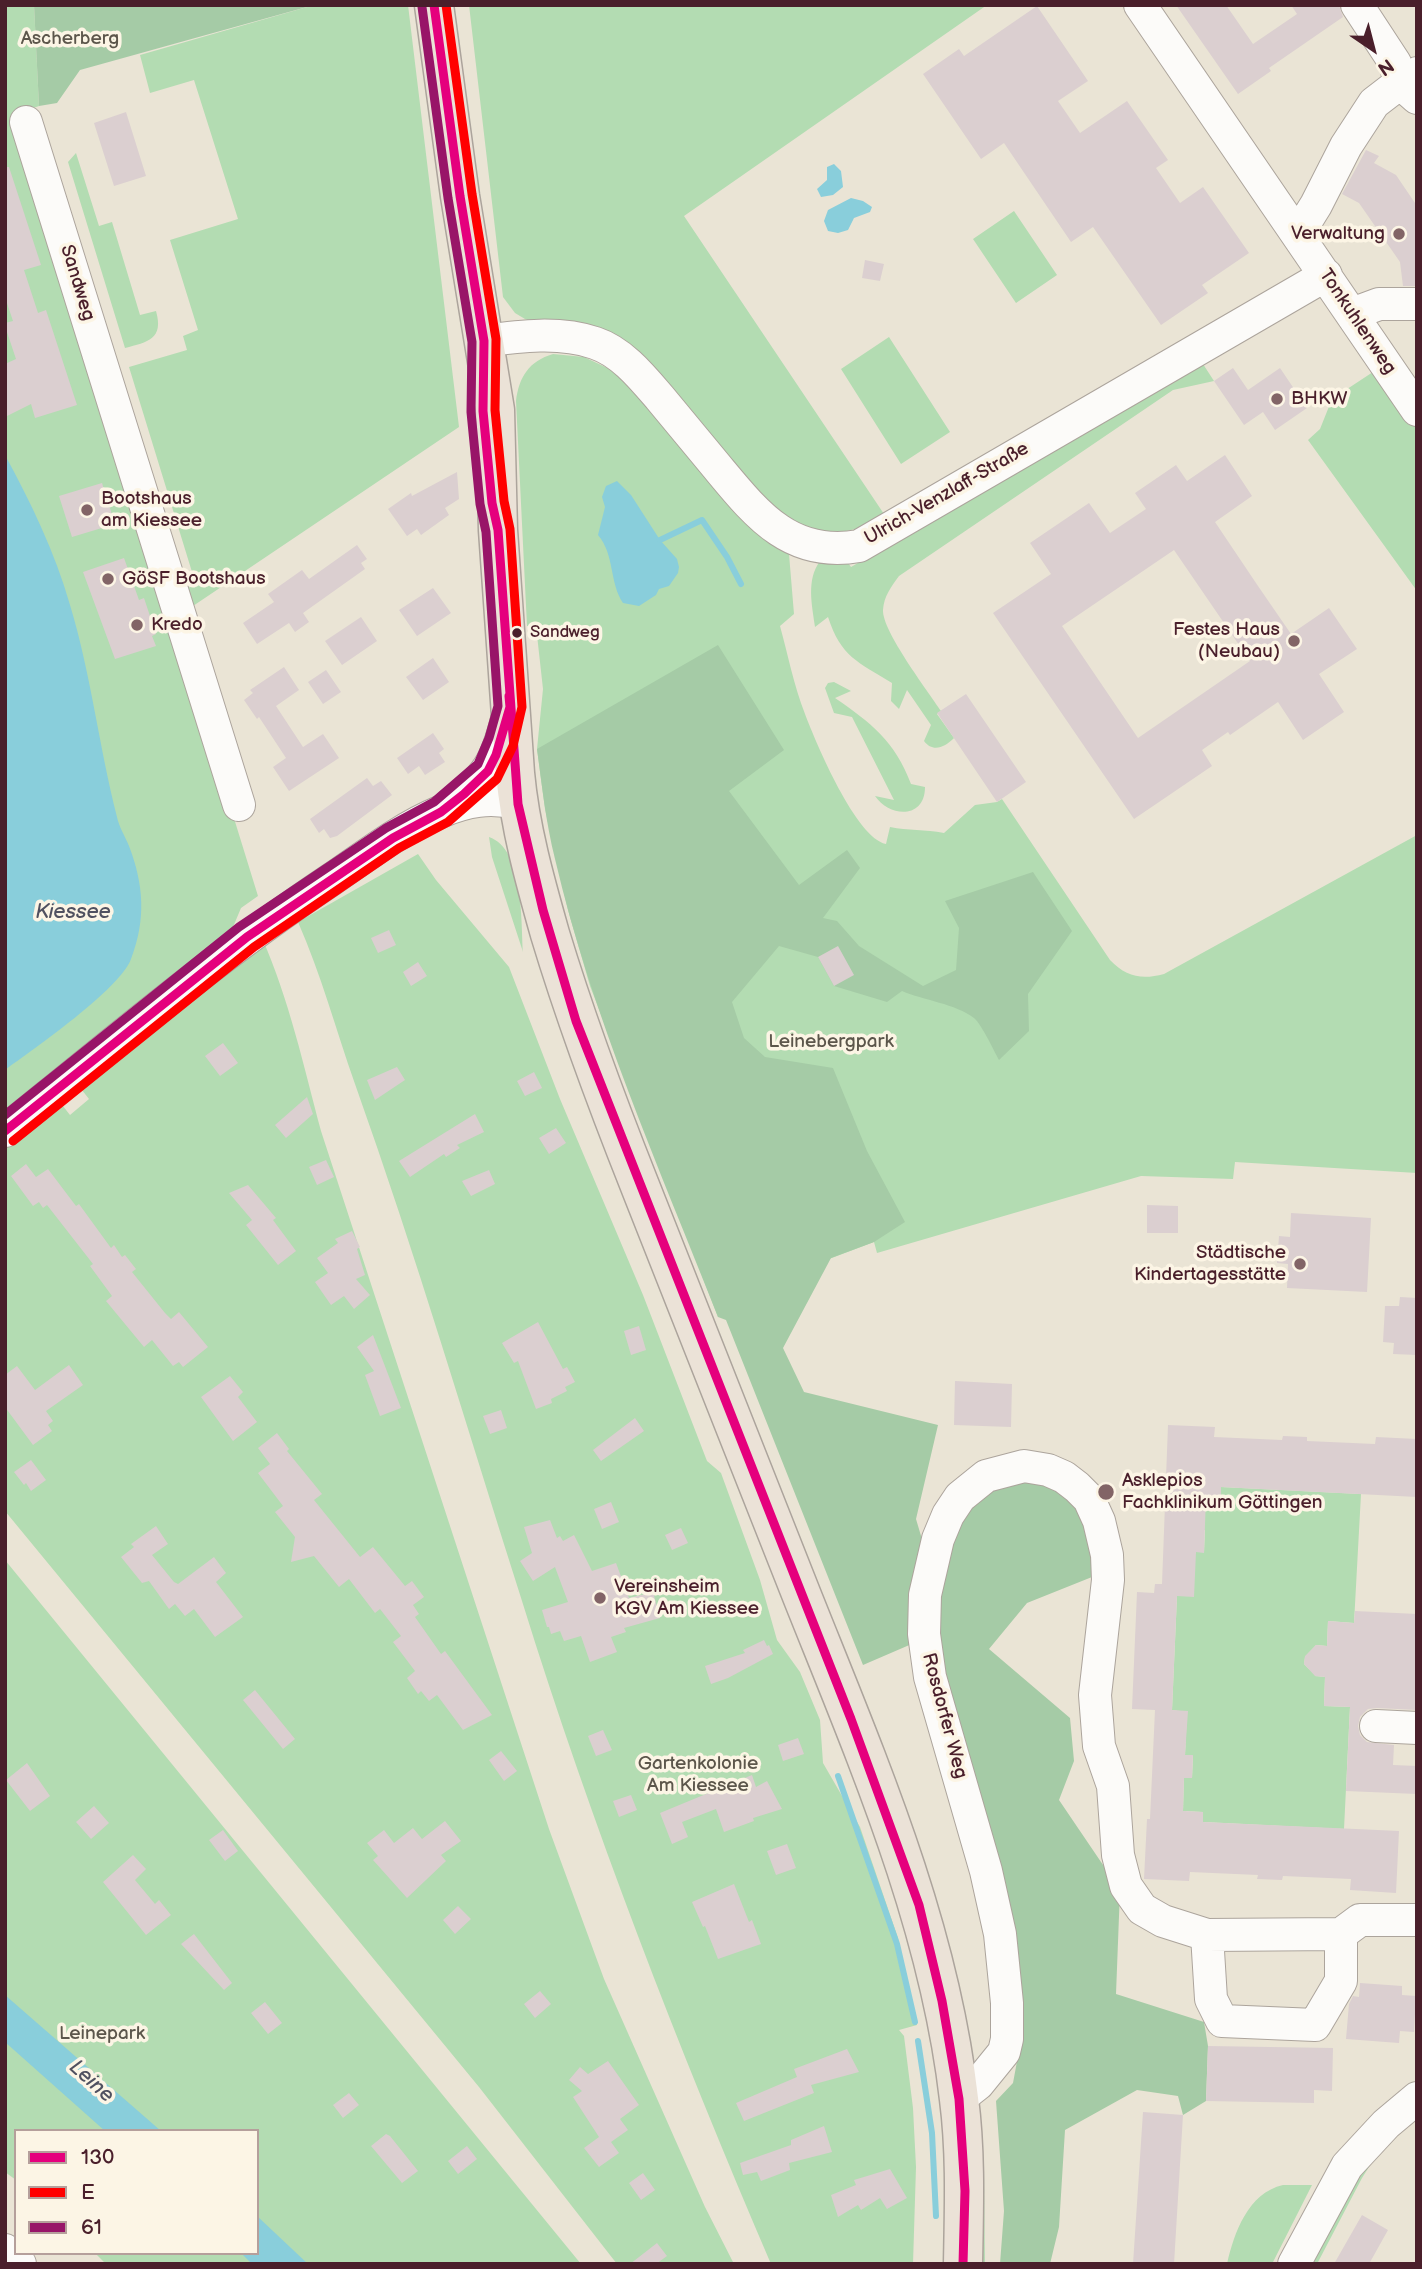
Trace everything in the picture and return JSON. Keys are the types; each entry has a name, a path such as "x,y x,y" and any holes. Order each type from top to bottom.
{"main road":[{"path":"434,5 460,196 484,341 483,411 492,503 498,530 517,804 543,910 576,1021 851,1719 919,1905 943,2001 960,2099 965,2191 963,2264"}],"street":[{"name":"Tonkuhlenweg","path":"1140,5 1417,410"},
{"path":"1298,234 1346,146 1374,103 1411,84 1357,5"},
{"name":"Sandweg","path":"26,122 239,805"},
{"name":"Ulrich-Venzlaff-Straße","path":"484,341 521,336 553,336 597,344 615,354 645,380 760,516 789,537 805,543 843,548 859,546 1326,275"},
{"path":"1352,314 1379,304 1417,304"},
{"path":"5,1131 247,937 474,786 488,771 501,742 510,707"},
{"path":"427,819 490,813 517,804"},
{"name":"Rosdorfer Weg","path":"960,2099 978,2084 1003,2052 1007,2039 1007,2003 1000,1934 986,1871 930,1677 924,1634 925,1595 938,1539 948,1515 960,1497 986,1476 1014,1468 1036,1467 1064,1477 1089,1499 1099,1521 1107,1555 1108,1580 1095,1695 1099,1746 1113,1786 1118,1855 1126,1886 1142,1909 1163,1921 1207,1935 1341,1934 1360,1920 1417,1920"},
{"path":"1376,1726 1417,1728"},
{"path":"1207,1935 1211,1999 1222,2021 1315,2025 1341,1981 1341,1934"},
{"path":"1294,2264 1347,2166 1386,2124 1417,2098"},
{"path":"5,2250 20,2264"}],"green space":[{"path":"5,5 34,5 39,106 19,113 68,281 258,896 241,908 228,939 5,1118"},
{"name":"Ascherberg","path":"34,5 314,5 80,70 57,103 39,106"},
{"path":"314,5 408,5 459,427 193,606 181,590 196,585 129,367 187,350 183,336 198,330 170,240 238,219 194,80 150,93 140,55"},
{"path":"469,5 987,5 684,216 886,517 838,532 814,531 788,524 646,365 515,313 503,297"},
{"path":"76,153 99,226 112,222 140,315 156,311 156,333 141,344 125,348 68,162"},
{"path":"1014,211 1057,275 1016,303 973,239"},
{"path":"889,337 950,432 901,464 841,369"},
{"name":"Leinebergpark","path":"553,354 584,357 616,372 789,554 794,614 780,626 798,693 818,746 838,788 862,825 874,838 886,844 890,827 944,833 975,805 1002,799 1110,960 1128,973 1149,977 1164,974 1417,835 1417,1173 1235,1162 1233,1179 1141,1176 877,1253 874,1242 734,1295 718,1317 590,986 568,910 545,809 537,749 543,689 536,626 527,626 516,401 527,371 538,361"},
{"path":"1203,364 1214,381 1173,390 896,580 885,600 885,620 897,646 941,711 937,714 954,738 939,747 928,745 924,741 931,725 907,690 899,709 891,701 892,683 845,650 828,617 815,627 811,584 820,561 843,556 851,567"},
{"path":"1376,370 1417,429 1417,591 1308,440 1320,429 1332,399"},
{"path":"718,645 784,750 729,791 799,885 847,850 860,868 823,918 837,921 859,946 923,986 956,970 959,928 945,901 1033,872 1072,931 1028,994 1029,1031 999,1060 980,1026 967,1013 902,991 887,1002 834,986 818,957 779,946 732,1002 744,1038 765,1057 833,1068 867,1151 905,1222 874,1242 831,1258 783,1348 804,1392 938,1425 916,1519 924,1546 914,1643 863,1665 726,1320 718,1317 607,1034 570,918 552,845 537,749"},
{"path":"834,682 851,691 835,698 860,716 889,744 911,784 925,787 919,805 913,810 897,811 881,803 875,796 894,800 852,717 834,713 825,688 828,683"},
{"path":"489,837 500,844 515,870 521,905 523,952 492,857"},
{"name":"Gartenkolonie Am Kiessee","path":"418,854 436,880 509,967 560,1099 643,1295 707,1461 721,1473 760,1580 777,1640 800,1672 820,1720 823,1763 860,1827 898,1938 917,2025 899,2030 904,2036 913,2108 916,2167 913,2264 771,2264 670,2018 577,1769 399,1213 298,922"},
{"path":"262,938 288,1009 321,1131 549,1829 604,1979 705,2207 734,2264 617,2264 479,2087 5,1511 5,1145 59,1101 70,1115 89,1099 78,1085"},
{"path":"1025,1475 1079,1502 1097,1575 1027,1603 989,1649 1070,1718 1074,1761 1059,1800 1120,1890 1116,1994 1204,2022 1208,2046 1206,2101 1183,2115 1178,2096 1137,2090 1065,2130 1059,2227 1050,2264 1000,2264 1004,2211 996,2101 1013,2083 1018,2056 940,1671 939,1578 955,1521 1003,1479"},
{"path":"1221,1487 1361,1494 1354,1623 1328,1621 1327,1646 1316,1645 1305,1657 1304,1664 1315,1670 1315,1676 1325,1677 1324,1706 1350,1707 1344,1829 1203,1822 1203,1812 1183,1811 1184,1778 1192,1778 1193,1756 1185,1755 1187,1712 1172,1710 1177,1596 1196,1552 1204,1552 1205,1530 1197,1529 1199,1497 1221,1498"},
{"name":"Leinepark","path":"5,1560 581,2264 106,2264 97,2255 259,2255 259,2129 14,2129 14,2179 5,2172"},
{"path":"979,2120 984,2177 985,2264 980,2264"},
{"path":"1374,2159 1317,2264 1305,2264 1344,2191"},
{"path":"1283,2185 1312,2185 1272,2264 1227,2264 1244,2216 1260,2196"}],"water":[{"path":"834,164 841,171 843,187 833,195 821,197 817,189 827,180 827,167"},
{"path":"851,198 872,207 870,212 854,218 848,230 838,233 828,231 824,221 828,210"},
{"name":"Kiessee","path":"5,455 42,528 70,605 84,657 118,821 138,875 141,916 136,945 124,972 75,1018 5,1070"},
{"path":"617,481 631,495 660,540 677,559 679,567 669,586 659,589 656,595 639,606 623,603 607,551 598,535 605,507 602,497 606,486"},
{"name":"Leine","path":"5,1995 159,2129 103,2129 5,2042"},
{"path":"259,2218 308,2264 252,2264 243,2255 259,2255"}],"building":[{"path":"1176,5 1226,5 1253,44 1297,14 1291,5 1339,5 1343,17 1269,68 1271,71 1238,94"},
{"path":"1037,6 1088,81 1058,101 1080,133 1127,101 1168,160 1156,168 1180,203 1203,187 1249,253 1202,285 1208,293 1161,325 1093,227 1071,242 1004,143 981,159 923,74 959,49 964,56"},
{"path":"126,112 146,176 114,186 94,123"},
{"name":"Verwaltung","path":"1366,150 1379,156 1374,163 1396,175 1417,206 1417,286 1403,286 1400,262 1359,203 1342,194"},
{"path":"5,167 9,167 41,265 24,270 38,313 46,310 77,405 35,418 31,404 5,417 5,364 16,359 5,326 5,323 13,321 5,297"},
{"path":"865,260 884,264 880,281 862,278"},
{"name":"BHKW","path":"1233,368 1248,390 1280,368 1307,408 1275,430 1263,412 1244,425 1214,381"},
{"name":"Festes Haus (Neubau)","path":"1225,455 1252,496 1215,522 1258,586 1291,634 1329,608 1357,649 1319,674 1344,712 1303,740 1278,702 1230,735 1228,732 1202,750 1212,766 1134,819 993,613 1051,574 1030,543 1089,503 1110,533 1146,509 1135,493 1176,465 1187,481","holes":["1174,550 1250,661 1138,738 1062,626"]},
{"path":"457,472 459,499 445,508 449,515 421,535 417,529 407,536 388,509 411,493 412,496"},
{"name":"Bootshaus am Kiessee","path":"102,483 115,524 72,537 59,496"},
{"path":"357,545 367,559 361,563 365,569 303,613 309,622 295,632 289,623 257,644 243,623 274,602 268,594 302,570 309,579"},
{"path":"124,558 139,600 144,598 156,634 152,636 156,646 115,659 83,572"},
{"path":"433,588 451,613 417,636 399,610"},
{"path":"361,617 377,641 342,665 325,641"},
{"path":"433,658 449,682 423,700 406,677"},
{"path":"284,667 299,690 276,706 303,747 323,734 339,758 289,791 273,767 286,758 259,717 257,719 244,700 253,693 250,690"},
{"path":"326,670 341,692 323,704 308,682"},
{"path":"966,694 1026,782 997,802 937,713"},
{"path":"433,733 444,749 439,753 445,762 425,775 419,766 408,774 397,758"},
{"path":"367,778 373,786 381,781 392,795 337,836 330,838 324,829 319,833 310,819"},
{"path":"389,930 396,945 378,953 371,938"},
{"path":"838,946 854,975 834,986 818,957"},
{"path":"418,962 427,976 411,986 403,972"},
{"path":"223,1043 238,1063 220,1076 205,1056"},
{"path":"397,1067 405,1080 375,1100 367,1080"},
{"path":"534,1072 542,1088 525,1096 517,1081"},
{"path":"307,1097 313,1114 286,1138 275,1125"},
{"path":"475,1114 484,1132 457,1145 460,1148 446,1157 444,1154 410,1177 399,1161"},
{"path":"556,1128 566,1143 549,1154 539,1138"},
{"path":"326,1160 334,1177 317,1185 309,1167"},
{"path":"26,1164 36,1177 48,1169 76,1206 79,1204 111,1248 114,1245 122,1257 125,1255 136,1269 132,1272 165,1313 171,1319 179,1312 208,1347 183,1367 179,1362 173,1366 152,1340 144,1347 106,1301 112,1296 90,1266 93,1264 47,1205 43,1208 39,1202 33,1206 11,1176"},
{"path":"489,1170 495,1184 471,1196 462,1181"},
{"path":"248,1185 276,1218 273,1220 296,1251 278,1265 246,1225 252,1220 229,1193"},
{"path":"1147,1205 1178,1206 1178,1233 1147,1233"},
{"path":"1291,1213 1371,1218 1367,1292 1287,1288 1288,1264 1277,1263 1279,1236 1290,1237"},
{"path":"352,1231 360,1247 357,1249 365,1275 356,1279 370,1295 354,1309 344,1296 331,1305 315,1282 328,1273 317,1258 338,1243 335,1239"},
{"path":"1400,1297 1417,1298 1417,1355 1393,1354 1394,1343 1383,1342 1385,1306 1399,1306"},
{"path":"538,1322 563,1369 567,1367 575,1382 565,1387 567,1391 551,1399 552,1403 536,1409 518,1361 514,1363 502,1343"},
{"path":"639,1326 646,1350 631,1355 624,1331"},
{"path":"373,1335 401,1408 380,1416 365,1375 374,1371 357,1347"},
{"path":"69,1365 83,1385 46,1411 53,1421 48,1425 52,1431 33,1445 5,1407 5,1375 17,1366 35,1390"},
{"path":"230,1376 243,1392 238,1397 257,1422 233,1441 201,1397"},
{"path":"955,1381 1012,1384 1011,1427 954,1425"},
{"path":"501,1410 507,1428 490,1434 483,1416"},
{"path":"635,1418 644,1431 601,1461 593,1450"},
{"path":"1168,1425 1215,1427 1214,1437 1282,1440 1283,1436 1307,1437 1307,1441 1375,1444 1376,1437 1417,1439 1417,1497 1221,1487 1221,1498 1206,1497 1204,1553 1196,1552 1194,1597 1177,1596 1172,1710 1188,1711 1185,1755 1193,1755 1192,1778 1184,1778 1183,1811 1203,1812 1203,1822 1399,1831 1396,1893 1350,1890 1351,1879 1283,1876 1282,1880 1257,1879 1258,1875 1190,1872 1189,1881 1144,1879 1155,1710 1132,1709 1137,1592 1154,1593 1155,1584 1162,1584"},
{"path":"277,1433 289,1449 287,1451 322,1494 314,1500 360,1557 373,1547 405,1586 412,1581 424,1597 413,1605 419,1614 415,1617 441,1654 445,1651 492,1715 463,1730 437,1695 429,1701 421,1691 418,1694 407,1678 415,1671 393,1642 401,1636 380,1609 375,1613 349,1579 339,1587 314,1556 291,1562 295,1537 275,1512 283,1506 258,1473 270,1464 258,1448"},
{"path":"31,1460 46,1480 31,1491 14,1472"},
{"path":"611,1502 619,1522 602,1529 594,1509"},
{"path":"550,1520 557,1538 560,1536 563,1541 574,1535 592,1571 616,1563 629,1598 653,1592 660,1618 624,1628 626,1632 611,1637 617,1652 590,1662 581,1636 564,1641 560,1631 551,1634 547,1627 542,1610 568,1602 555,1567 533,1581 520,1561 532,1553 524,1527"},
{"path":"156,1526 168,1544 152,1555 174,1582 178,1584 214,1557 226,1573 216,1582 243,1617 215,1637 194,1609 185,1616 175,1604 169,1609 149,1581 142,1583 121,1557 134,1547 131,1544"},
{"path":"681,1528 688,1543 672,1550 665,1535"},
{"path":"1355,1611 1417,1614 1417,1710 1368,1709 1360,1717 1358,1726 1360,1735 1367,1742 1394,1745 1393,1765 1417,1766 1417,1794 1346,1791 1350,1707 1324,1706 1325,1677 1315,1676 1304,1664 1305,1656 1316,1645 1327,1646 1328,1621 1354,1623"},
{"path":"764,1640 773,1654 711,1684 705,1666 745,1653 743,1650"},
{"path":"255,1690 295,1739 283,1749 243,1700"},
{"path":"603,1730 612,1750 596,1756 588,1736"},
{"path":"798,1738 804,1754 783,1761 778,1745"},
{"path":"501,1751 517,1771 504,1781 489,1760"},
{"path":"27,1763 50,1796 30,1811 6,1780"},
{"path":"752,1775 756,1787 767,1781 782,1809 753,1818 754,1821 724,1832 716,1809 682,1822 688,1837 672,1844 660,1813"},
{"path":"631,1795 637,1810 619,1817 613,1801"},
{"path":"94,1806 109,1823 91,1839 76,1822"},
{"path":"445,1821 461,1841 441,1855 446,1861 407,1898 373,1860 378,1856 367,1843 384,1830 394,1843 413,1828 422,1839"},
{"path":"223,1830 238,1851 225,1861 209,1840"},
{"path":"787,1844 796,1868 776,1875 767,1851"},
{"path":"133,1855 146,1869 135,1880 155,1904 159,1900 171,1915 146,1935 103,1882"},
{"path":"734,1884 761,1944 718,1959 692,1902"},
{"path":"458,1906 471,1919 455,1934 443,1920"},
{"path":"194,1934 232,1983 224,1990 181,1944"},
{"path":"1360,1983 1402,1986 1402,1995 1416,1996 1414,2032 1400,2031 1399,2043 1346,2039 1349,2004 1353,1996 1359,1997"},
{"path":"540,1991 551,2004 535,2018 524,2004"},
{"path":"265,2002 282,2023 268,2034 251,2013"},
{"path":"1208,2046 1333,2048 1332,2091 1314,2090 1314,2103 1206,2101"},
{"path":"847,2049 859,2072 811,2085 814,2093 744,2121 736,2103 797,2077 794,2069"},
{"path":"608,2061 639,2105 620,2119 628,2130 611,2142 619,2153 599,2167 584,2148 599,2137 573,2097 582,2091 569,2080 580,2067 588,2074"},
{"path":"349,2093 359,2105 343,2118 333,2105"},
{"path":"1143,2112 1183,2115 1174,2264 1133,2264"},
{"path":"824,2126 832,2152 789,2163 790,2170 761,2181 757,2172 743,2175 740,2163 791,2145 791,2140"},
{"path":"386,2134 418,2171 402,2183 371,2146"},
{"path":"467,2146 477,2159 458,2174 448,2161"},
{"path":"890,2169 907,2198 887,2209 880,2198 861,2210 858,2205 838,2217 831,2195 856,2185 854,2180"},
{"path":"643,2173 655,2190 641,2200 629,2183"},
{"path":"1362,2215 1388,2230 1369,2264 1334,2264"},
{"path":"657,2243 667,2256 656,2264 630,2264"}],"waterway":[{"path":"660,540 702,520 741,584"},
{"path":"838,1776 897,1944 915,2022"},
{"path":"918,2041 932,2133 936,2216"}],"transit line":[{"name":"130","path":"434,5 460,196 484,341 483,411 492,503 498,530 518,804 543,910 576,1021 851,1719 919,1905 942,2001 959,2099 965,2191 963,2264"},
{"name":"E","path":"13,1141 254,947 399,848 448,822 497,779 513,746 522,707 510,529 504,501 495,410 496,339 472,194 446,5"},
{"name":"61","path":"5,1115 239,927 386,828 434,802 478,764 489,738 498,706 486,532 480,504 471,412 472,342 448,198 422,7"},
{"name":"130","path":"5,1131 247,937 393,838 441,812 464,794 488,771 496,755 510,707 509,696"}],"place":[{"name":"Verwaltung","path":"1399,234"},
{"name":"BHKW","path":"1277,399"},
{"name":"Bootshaus am Kiessee","path":"87,510"},
{"name":"GöSF Bootshaus","path":"108,579"},
{"name":"Kredo","path":"137,625"},
{"name":"Sandweg","path":"517,633"},
{"name":"Festes Haus (Neubau)","path":"1294,641"},
{"name":"Städtische Kindertagesstätte","path":"1300,1264"},
{"name":"Asklepios Fachklinikum Göttingen","path":"1106,1492"},
{"name":"Vereinsheim KGV Am Kiessee","path":"600,1598"}]}
